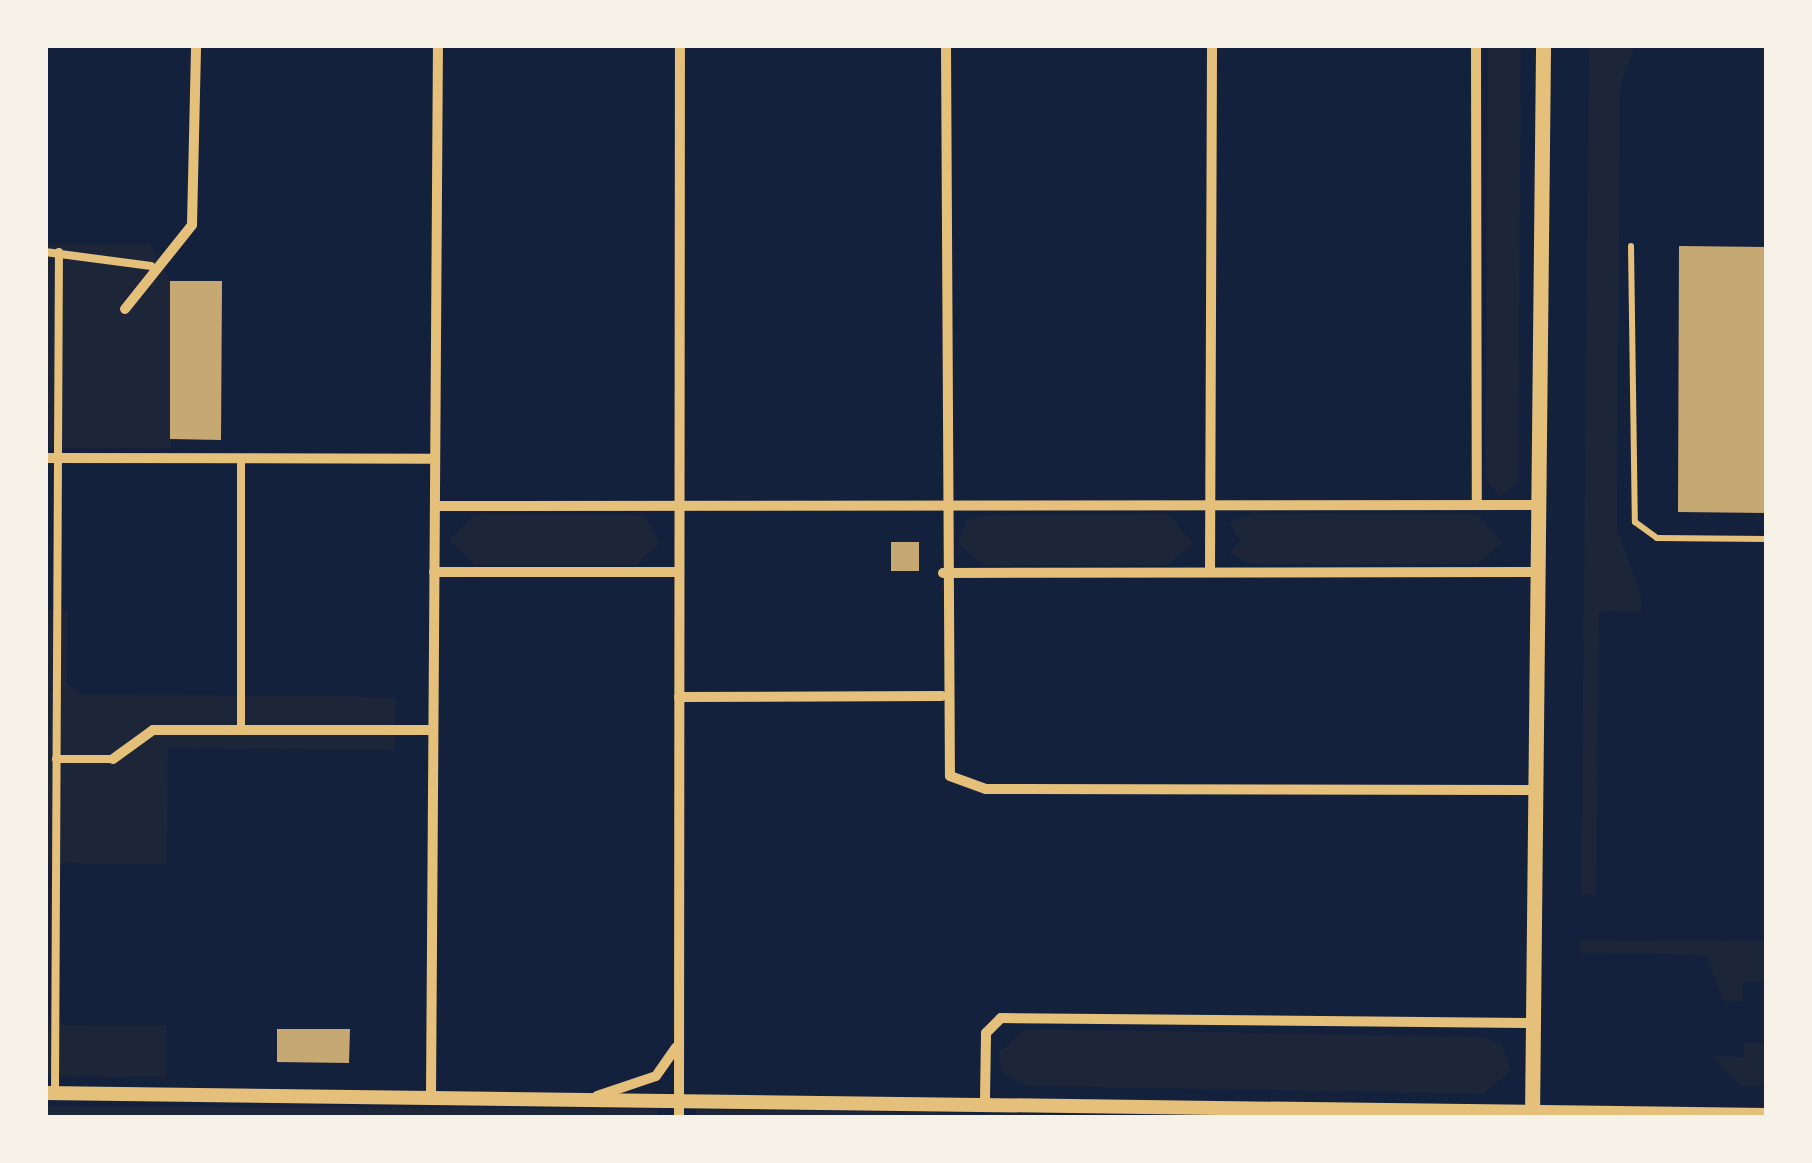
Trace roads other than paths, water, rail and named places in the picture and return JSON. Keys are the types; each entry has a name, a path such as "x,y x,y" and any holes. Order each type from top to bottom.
{"main road":[{"path":"1532,1115 1543,45"}],"street":[{"path":"125,309 151,266 194,214 196,45"},
{"path":"431,1095 437,45"},
{"path":"679,1118 680,45"},
{"path":"946,45 942,696 950,776 986,789 1536,790"},
{"path":"1210,572 1212,45"},
{"path":"1476,45 1477,505"},
{"path":"45,252 151,266"},
{"path":"59,252 51,458 57,652 50,1093 985,1099 1532,1115 1767,1115"},
{"path":"51,458 435,459"},
{"path":"241,458 241,730"},
{"path":"435,506 1539,505"},
{"path":"434,572 679,572"},
{"path":"943,573 1537,572"},
{"path":"45,653 57,652"},
{"path":"679,697 942,696"},
{"path":"56,759 113,759 143,732 434,730"},
{"path":"985,1099 986,1034 1001,1018 1534,1023"},
{"path":"597,1096 656,1076 679,1026"}],"lane":[{"path":"1631,246 1635,522 1657,538 1767,539"}]}
